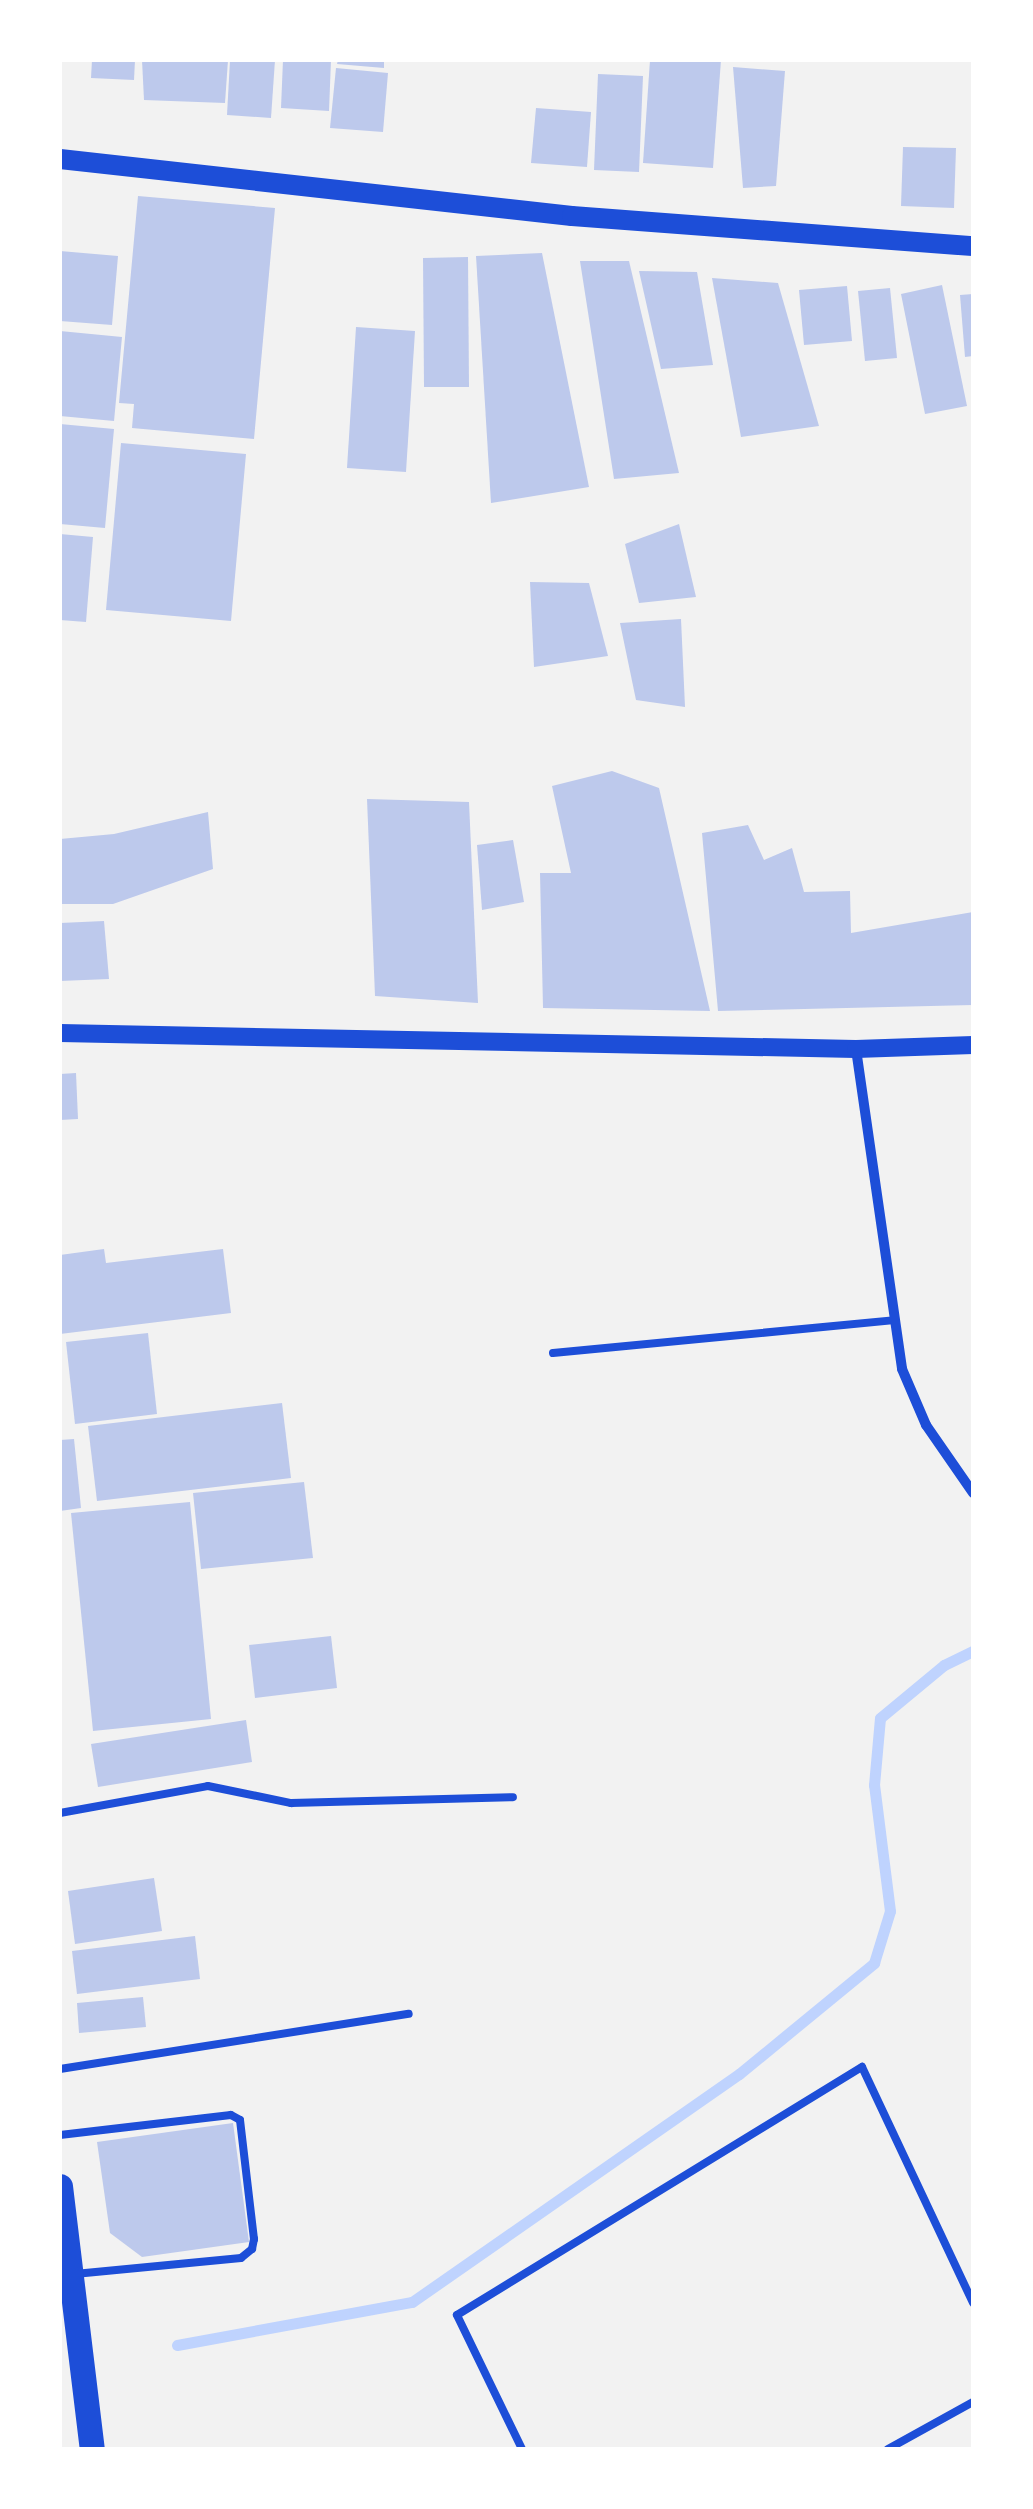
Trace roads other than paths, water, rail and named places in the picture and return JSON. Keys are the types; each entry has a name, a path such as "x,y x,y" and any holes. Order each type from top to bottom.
{"main road":[{"path":"60,159 572,216 973,246"},
{"path":"60,2186 92,2449"}],"street":[{"path":"60,1033 856,1049 973,1045"},
{"path":"856,1049 902,1370 926,1425 973,1493"}],"lane":[{"path":"553,1353 894,1320"},
{"path":"60,1813 208,1786 290,1803 512,1797"},
{"path":"60,2069 409,2014"},
{"path":"522,2449 457,2314 862,2068 973,2304"},
{"path":"60,2134 232,2115 240,2120 254,2239 252,2250 241,2258 71,2275"},
{"path":"888,2449 973,2402"}],"waterway":[{"path":"177,2345 412,2302 739,2074 874,1963 890,1911 874,1785 880,1718 944,1665 973,1651"}]}
